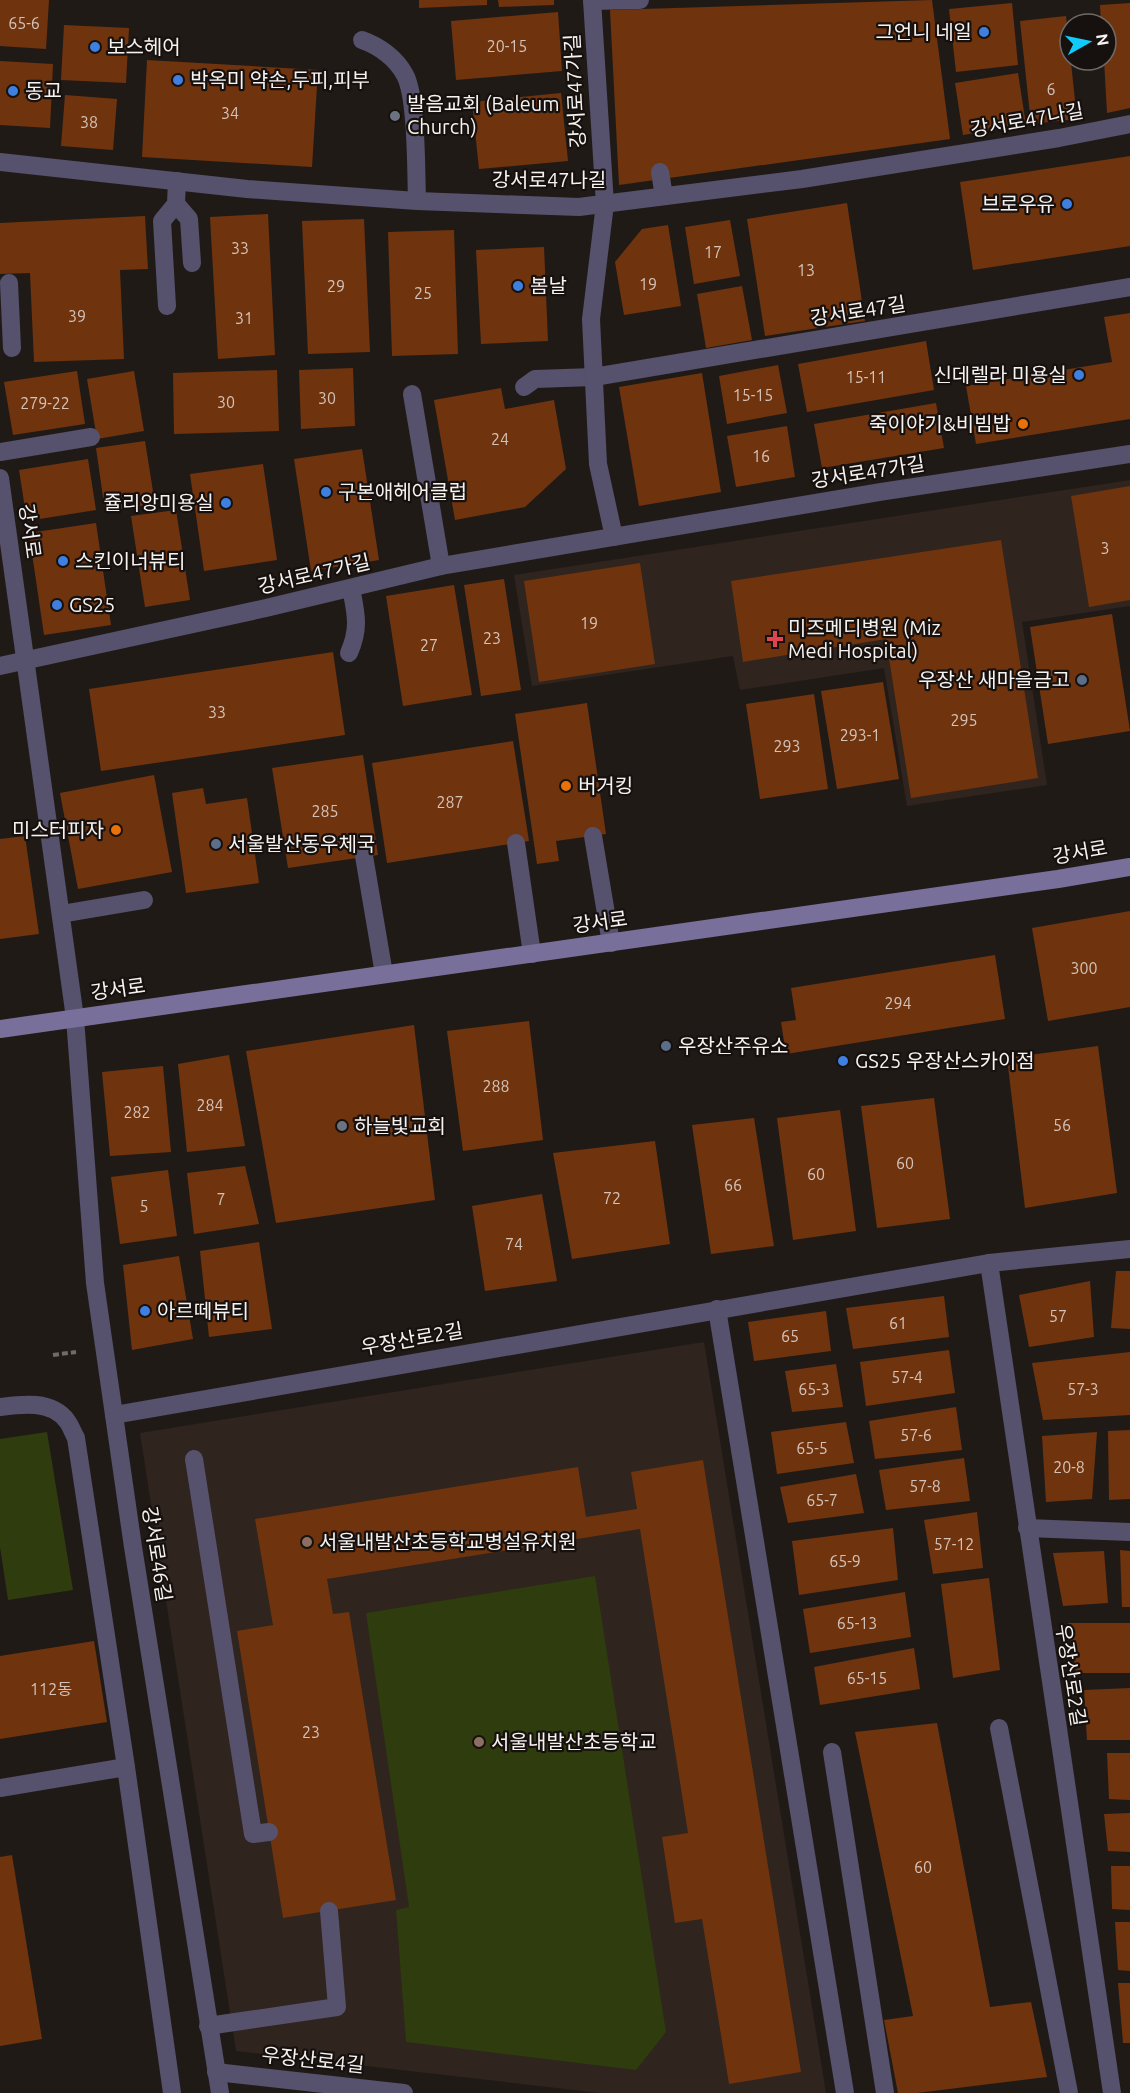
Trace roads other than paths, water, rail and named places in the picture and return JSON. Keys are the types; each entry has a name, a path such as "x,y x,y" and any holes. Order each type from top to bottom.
{"main road":[{"name":"강서로","path":"0,1029 1130,867"}],"street":[{"path":"592,1 640,0"},
{"name":"강서로47가길","path":"592,1 605,204 591,319 598,464 614,537"},
{"path":"362,40 385,53 397,63 406,76 414,123 417,201"},
{"name":"강서로47나길","path":"0,162 247,189 417,201 579,207 813,177 1059,138 1130,124"},
{"path":"660,172 664,196"},
{"path":"167,306 162,220 176,204 177,181"},
{"path":"176,204 189,219 192,263"},
{"path":"9,283 5,318 12,348"},
{"name":"강서로47길","path":"524,387 535,379 594,377 1130,287"},
{"path":"412,394 441,566"},
{"path":"0,452 91,437"},
{"name":"강서로47가길","path":"0,666 441,566 880,492 1130,454"},
{"name":"강서로","path":"0,478 75,1018"},
{"path":"349,653 356,636 357,618 351,588"},
{"path":"593,836 611,943"},
{"path":"516,843 532,954"},
{"path":"364,856 384,975"},
{"path":"62,914 144,900"},
{"name":"강서로46길","path":"75,1018 95,1282 133,1547 220,2093"},
{"name":"우장산로2길","path":"114,1415 988,1263 1130,1249"},
{"name":"우장산로2길","path":"988,1263 1112,2093"},
{"path":"717,1309 845,2093"},
{"path":"0,1407 27,1404 47,1407 67,1419 76,1438 172,2093"},
{"path":"194,1460 253,1834 268,1832"},
{"path":"1027,1528 1130,1532"},
{"path":"999,1728 1069,2093"},
{"path":"832,1752 885,2093"},
{"path":"0,1788 126,1767"},
{"path":"208,2026 338,2007 329,1911"},
{"name":"우장산로4길","path":"216,2072 404,2093"}],"place":[{"name":"그언니 네일","path":"984,32"},
{"name":"보스헤어","path":"95,47"},
{"name":"박옥미 약손,두피,피부","path":"178,80"},
{"name":"동교","path":"13,91"},
{"name":"발음교회 (Baleum Church)","path":"395,116"},
{"name":"브로우유","path":"1067,204"},
{"name":"봄날","path":"518,286"},
{"name":"신데렐라 미용실","path":"1079,375"},
{"name":"죽이야기&비빔밥","path":"1023,424"},
{"name":"구본애헤어클럽","path":"326,492"},
{"name":"쥴리앙미용실","path":"226,503"},
{"name":"스킨이너뷰티","path":"63,561"},
{"name":"GS25","path":"57,605"},
{"name":"미즈메디병원 (Miz Medi Hospital)","path":"775,639"},
{"name":"우장산 새마을금고","path":"1082,680"},
{"name":"버거킹","path":"566,786"},
{"name":"미스터피자","path":"116,830"},
{"name":"서울발산동우체국","path":"216,844"},
{"name":"우장산주유소","path":"666,1046"},
{"name":"GS25 우장산스카이점","path":"843,1061"},
{"name":"하늘빛교회","path":"342,1126"},
{"name":"아르떼뷰티","path":"145,1311"},
{"name":"서울내발산초등학교병설유치원","path":"307,1542"},
{"name":"서울내발산초등학교","path":"479,1742"}]}
